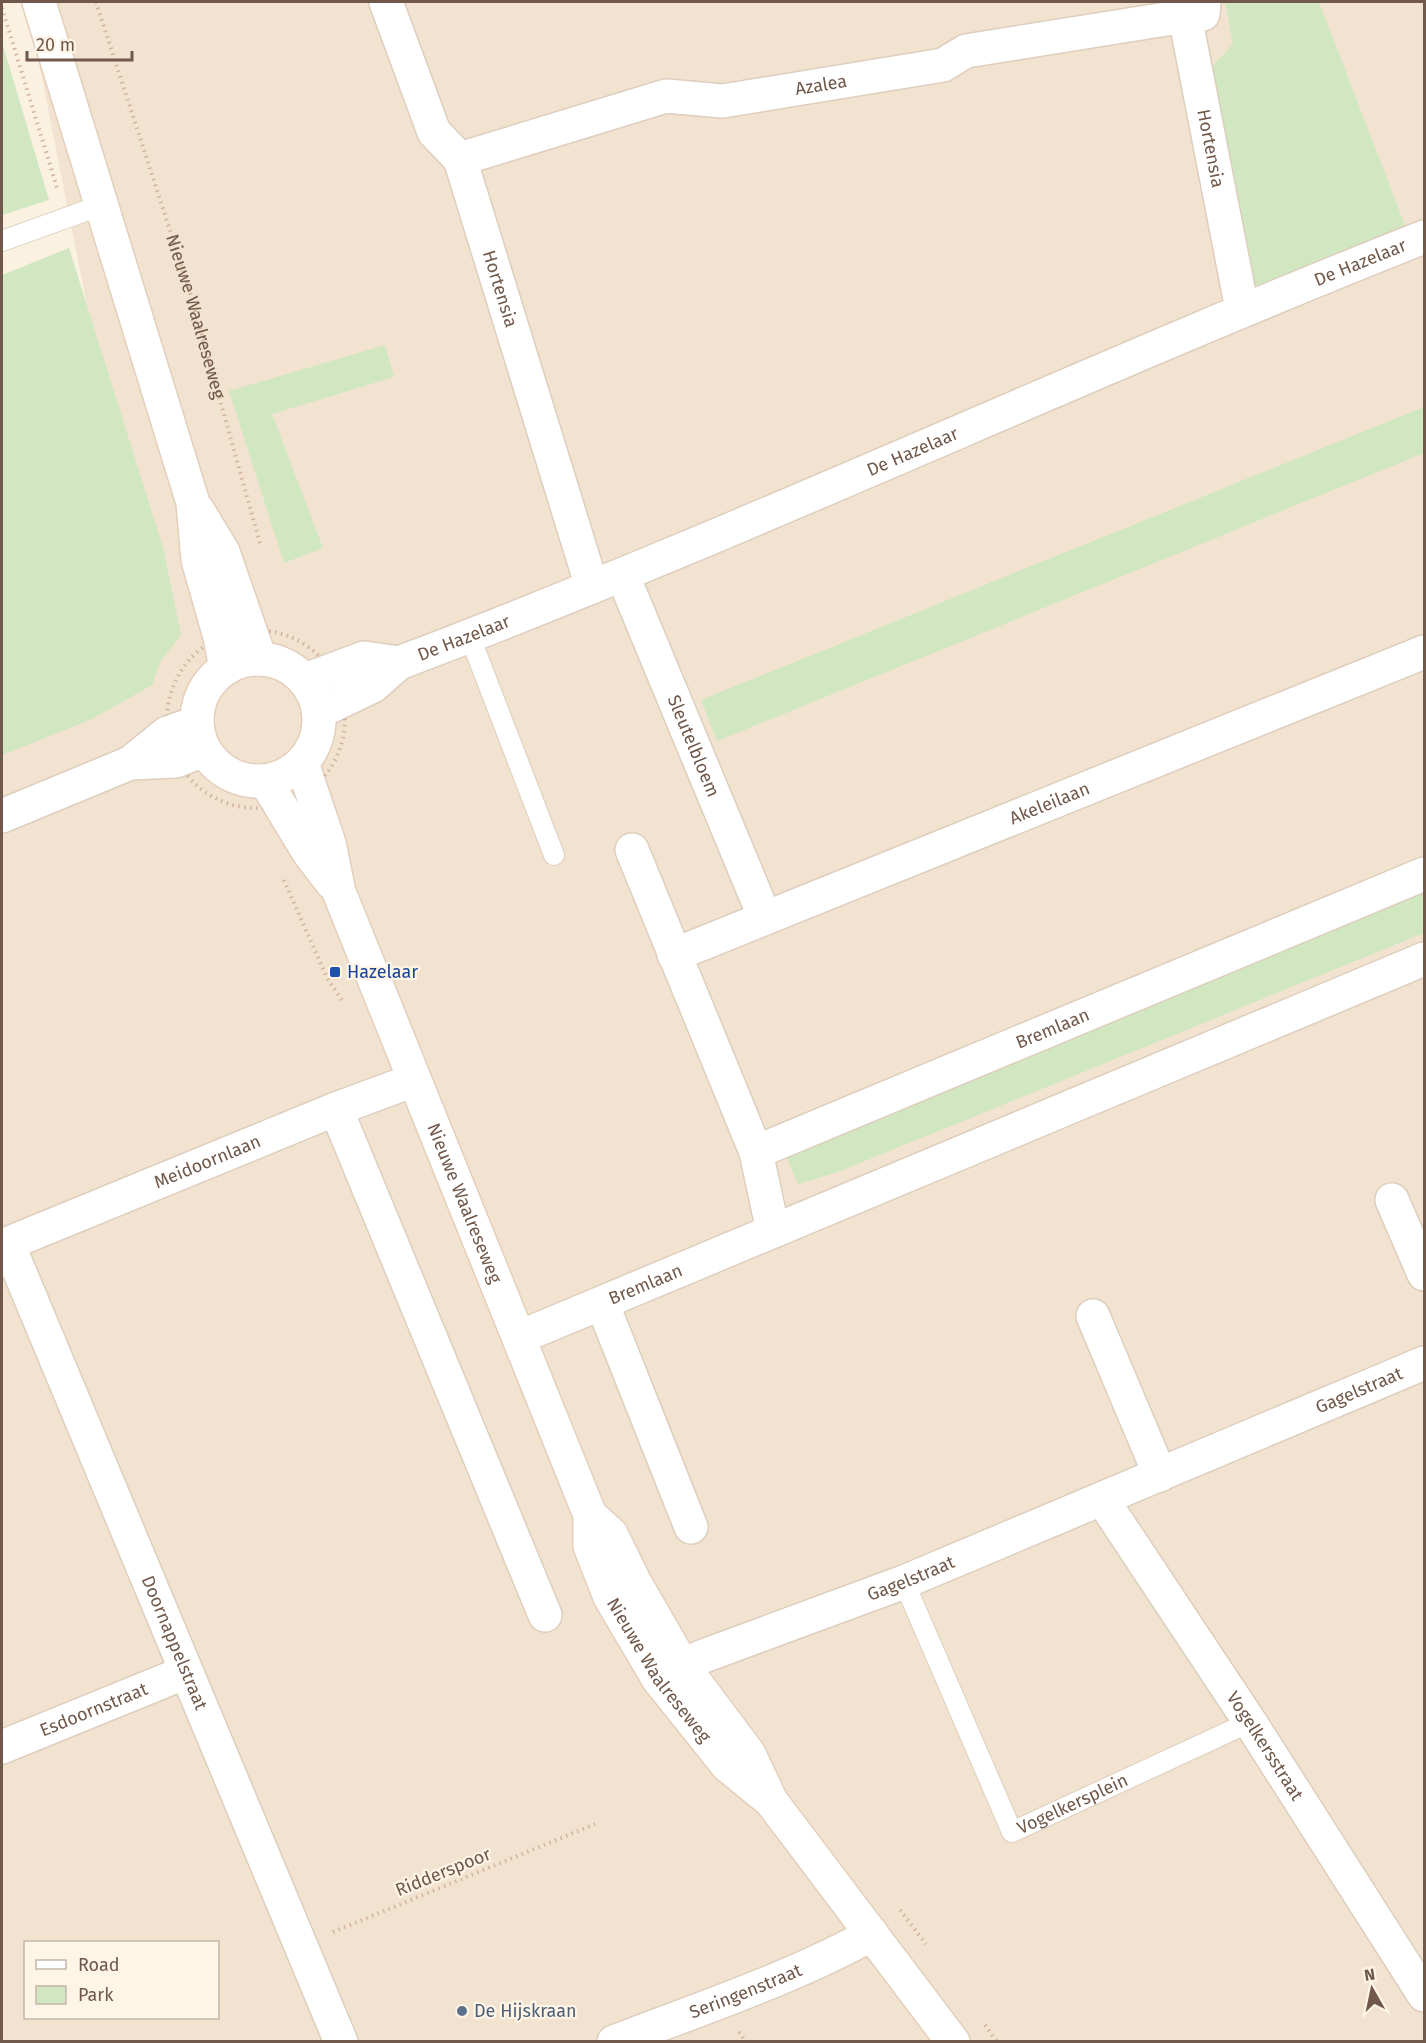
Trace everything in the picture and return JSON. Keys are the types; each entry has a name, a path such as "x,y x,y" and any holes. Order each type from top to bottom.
{"street":[{"path":"39,2 193,503 198,560 220,637 226,668"},
{"name":"Hortensia","path":"386,2 434,132 460,159 592,587"},
{"name":"Hortensia","path":"1195,9 1242,309"},
{"name":"Azalea","path":"460,159 666,96 723,101 943,65 966,51 1195,9"},
{"name":"De Hazelaar","path":"333,714 373,686 399,663 623,576 1242,309 1425,237"},
{"path":"193,503 223,552 260,659"},
{"name":"Sleutelbloem","path":"623,576 765,918"},
{"name":"Akeleilaan","path":"674,955 1425,652"},
{"name":"De Hazelaar","path":"305,680 364,658 399,663"},
{"path":"260,659 281,663 294,670 333,714 319,730 313,749 315,769 285,776 261,796 248,781 230,775 215,765 200,737 199,702 210,682 226,668 245,660 260,659"},
{"path":"2,816 130,763 167,733 200,737"},
{"name":"Nieuwe Waalreseweg","path":"315,769 339,892 590,1515 590,1545 610,1597 671,1673 727,1765 771,1801 953,2042"},
{"name":"Nieuwe Waalreseweg","path":"261,796 339,892"},
{"path":"632,850 756,1152 772,1231"},
{"name":"Bremlaan","path":"756,1152 1425,874"},
{"name":"Bremlaan","path":"520,1337 1425,959"},
{"name":"Meidoornlaan","path":"5,1245 336,1109 414,1080"},
{"path":"336,1109 545,1615"},
{"path":"1392,1200 1425,1274"},
{"name":"Doornappelstraat","path":"5,1245 341,2042"},
{"path":"602,1303 691,1527"},
{"path":"1093,1316 1160,1475"},
{"name":"Gagelstraat","path":"671,1673 904,1582 1425,1364"},
{"name":"Vogelkersstraat","path":"1102,1499 1250,1722 1425,1995"},
{"name":"Esdoornstraat","path":"2,1747 186,1672"},
{"name":"Seringenstraat","path":"614,2042 850,1946 872,1934"}],"lane":[{"path":"2,241 102,204"},
{"path":"470,637 554,855"},
{"name":"Vogelkersplein","path":"904,1582 1012,1832 1250,1722"}],"path":[{"name":"Nieuwe Waalreseweg","path":"96,2 189,289 262,554"},
{"path":"282,623 285,634"},
{"path":"167,708 172,687 182,668 197,652"},
{"path":"315,769 342,746 333,714"},
{"path":"189,780 220,802 261,796"},
{"name":"Ridderspoor","path":"302,1945 595,1824"}],"shaded area":[{"path":"27,2 1424,2 1424,2041 2,2042 2,751 156,655"}],"green space":[{"path":"1225,2 1319,2 1406,228 1253,291 1210,69 1233,44"},
{"path":"2,42 49,200 2,215"},
{"path":"69,248 164,551 181,635 160,662 152,685 94,718 2,755 2,275"},
{"path":"385,345 394,377 272,414 323,548 284,563 229,391"},
{"path":"1424,407 1424,453 717,741 701,700"},
{"path":"1424,889 1424,933 838,1172 798,1184 785,1154"}],"place":[{"name":"Hazelaar","path":"335,972"},
{"name":"De Hijskraan","path":"462,2011"}]}
